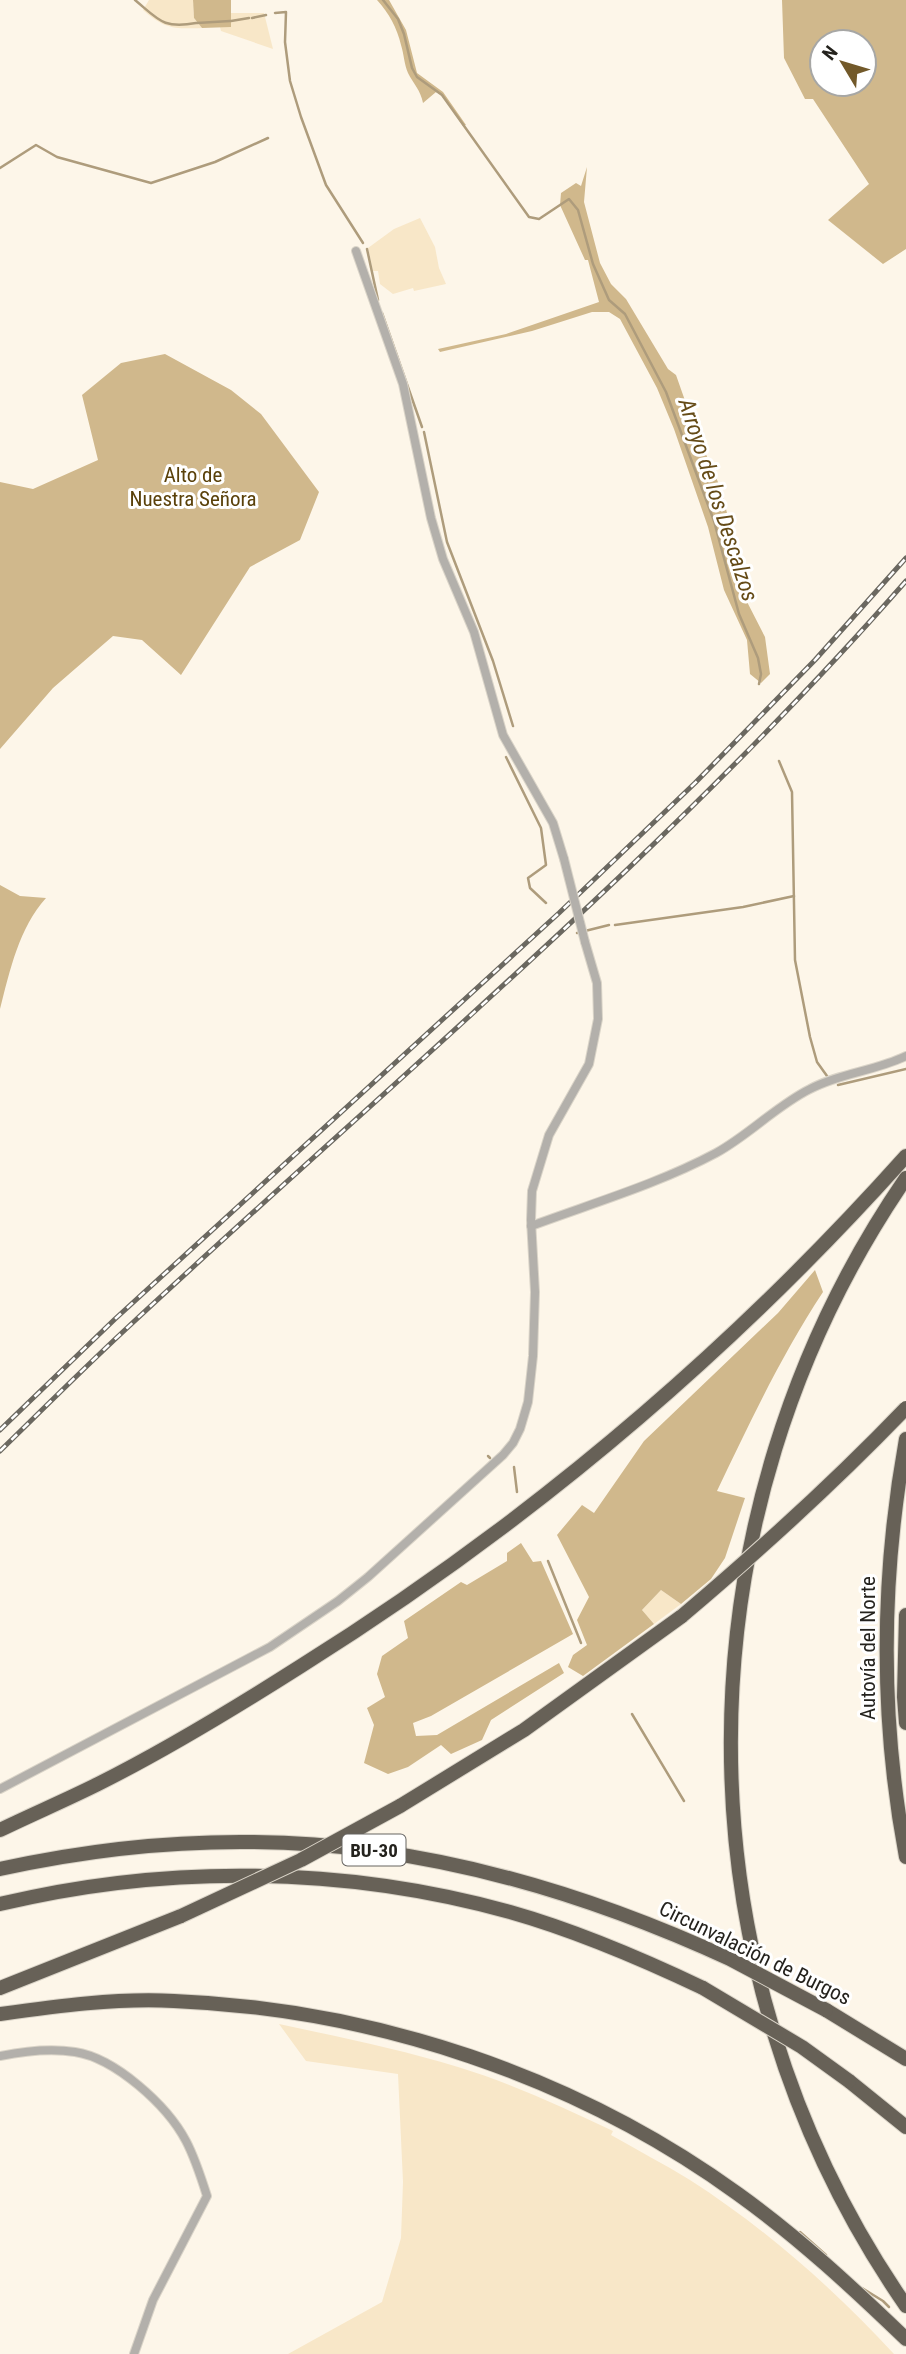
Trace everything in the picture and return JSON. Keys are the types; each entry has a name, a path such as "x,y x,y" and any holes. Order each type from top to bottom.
{"highway":[{"path":"0,1830 99,1784 212,1721 323,1653 446,1570 568,1477 691,1373 773,1296 906,1156"},
{"path":"906,1178 856,1257 834,1301 806,1363 771,1458 741,1590 729,1738 730,1793 741,1891 768,2017 793,2087 827,2167 886,2277 906,2306"},
{"path":"0,1988 181,1916 289,1866 400,1806 524,1730 681,1616 770,1541 906,1408"},
{"name":"Autovía del Norte","path":"906,1439 889,1565 887,1653 891,1747 906,1857"},
{"name":"Autovía del Norte","path":"906,1615 906,1723"},
{"name":"Circunvalación de Burgos","path":"0,1869 115,1848 263,1841 355,1848 472,1867 549,1888 644,1922 732,1960 826,2010 906,2059"},
{"name":"BU-30","path":"0,1904 74,1889 163,1878 250,1875 319,1878 379,1885 471,1902 521,1915 601,1942 703,1988 802,2047 906,2127"},
{"path":"0,2014 122,2001 174,2001 262,2008 393,2033 476,2058 583,2103 695,2165 768,2217 906,2339"}],"street":[{"path":"0,1789 270,1647 302,1627 368,1577 503,1455 520,1429 528,1402 534,1292 532,1191 549,1135 589,1064 598,1019 597,983 553,823 503,735 474,632 443,559 431,518 402,384 356,251"},
{"path":"531,1226 687,1168 720,1151 808,1089 906,1056"},
{"path":"0,2056 34,2049 76,2052 95,2058 135,2084 162,2106 186,2140 207,2196 153,2300 134,2354"}],"shaded area":[{"path":"149,0 193,0 194,18 202,28 176,28 157,21 143,10"},
{"path":"230,13 264,13 273,49 221,31 220,27 231,27"},
{"path":"420,218 435,247 439,268 446,284 414,291 413,288 393,294 380,284 378,271 373,271 368,248 394,229"},
{"path":"661,1590 681,1604 654,1624 642,1610"},
{"path":"279,2024 391,2049 478,2073 556,2104 613,2131 611,2135 690,2180 772,2239 823,2283 894,2354 288,2354 382,2302 401,2238 403,2182 398,2074 306,2061"}],"green space":[{"path":"193,0 231,0 231,27 202,28 194,18"},
{"path":"377,0 389,0 406,30 417,73 443,92 466,125 463,126 442,95 436,92 423,103 407,70 395,27"},
{"path":"782,0 906,0 906,249 883,264 828,220 869,184 813,99 805,99 784,58"},
{"path":"587,167 584,202 600,263 611,284 626,299 668,369 676,375 695,429 721,489 728,517 728,547 743,594 765,637 770,674 761,683 750,674 747,640 724,590 708,527 674,429 657,388 620,319 609,312 592,312 532,331 440,352 438,349 506,334 599,302 588,260 585,260 560,205 561,193 576,183 581,186"},
{"name":"Alto de Nuestra Señora","path":"165,354 231,390 261,414 319,492 300,540 250,567 181,675 142,640 113,636 53,688 0,749 0,482 33,489 98,460 82,395 121,363"},
{"path":"0,885 20,896 46,898 22,936 0,1009"},
{"path":"815,1270 823,1292 780,1365 717,1491 745,1498 725,1558 711,1579 681,1604 661,1590 642,1610 654,1624 583,1676 568,1667 573,1655 587,1645 577,1620 589,1597 557,1535 582,1505 594,1513 644,1441 778,1313"},
{"path":"521,1543 533,1562 541,1561 573,1634 431,1716 413,1723 416,1736 437,1735 559,1663 564,1673 491,1720 482,1740 451,1754 441,1745 408,1767 388,1774 364,1763 374,1725 367,1708 385,1697 377,1674 382,1656 408,1638 404,1621 461,1582 467,1585 507,1561 507,1553"}],"waterway":[{"path":"135,0 169,24 196,23"},
{"name":"Arroyo de los Descalzos","path":"383,0 398,19 417,77 442,95 529,217 539,219 569,199 578,210 593,264 609,300 625,314 666,392 714,521 739,614 758,658 761,674 759,684"},
{"path":"275,13 286,12 285,42 290,81 326,185 363,243"},
{"path":"252,18 266,15"},
{"path":"231,21 249,18"},
{"path":"197,23 230,21"},
{"path":"0,168 36,145 57,157 151,183 215,162 268,138"},
{"path":"367,249 378,300"},
{"path":"382,313 422,427"},
{"path":"424,432 447,542 493,661 513,726"},
{"path":"506,757 541,828 546,865 528,878 530,888 546,903"},
{"path":"779,761 792,792 795,960 810,1037 817,1062 827,1076"},
{"path":"615,925 743,907 794,896"},
{"path":"577,933 609,925"},
{"path":"838,1085 906,1069"},
{"path":"514,1467 517,1492"},
{"path":"548,1561 581,1643"},
{"path":"632,1714 684,1801"},
{"path":"800,2232 826,2255"},
{"path":"862,2288 889,2307"}],"railway":[{"path":"0,1430 115,1319 559,913 695,783 815,660 906,558"},
{"path":"0,1451 127,1328 625,872 815,681 906,581"}]}
